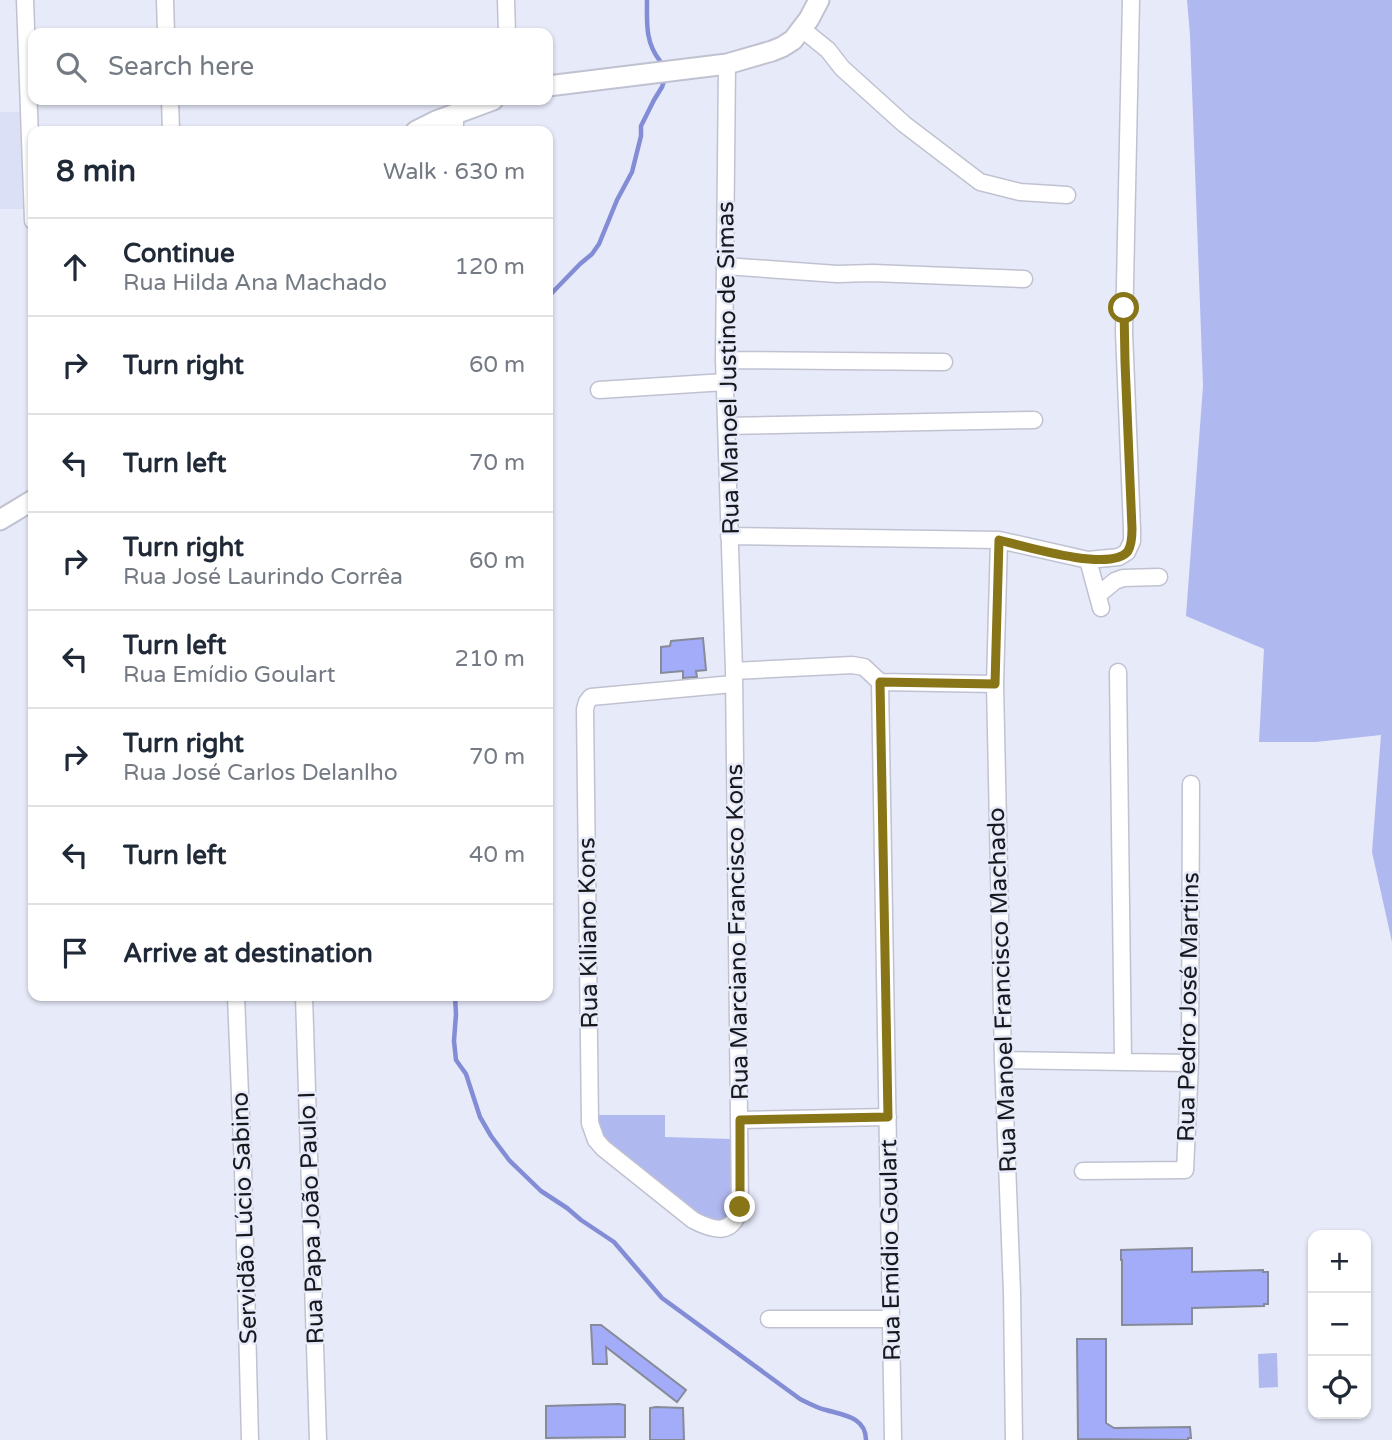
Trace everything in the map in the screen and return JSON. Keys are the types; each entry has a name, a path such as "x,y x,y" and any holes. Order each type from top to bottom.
{"main road":[{"path":"553,85 727,64 782,47 793,40 802,29 819,0"},
{"path":"426,126 436,121 455,122 484,105"},
{"path":"0,520 28,503"}],"street":[{"path":"25,0 28,83"},
{"path":"165,0 166,28"},
{"path":"506,0 507,28"},
{"path":"729,536 999,540 1088,560 1119,558 1127,552 1132,541 1124,308 1130,0"},
{"path":"802,29 828,50 842,68 904,124 980,182 1020,192 1068,195"},
{"name":"Rua Manoel Justino de Simas","path":"727,64 724,360 734,677"},
{"path":"29,105 30,126"},
{"path":"170,105 172,126"},
{"path":"725,266 838,274 1024,279"},
{"path":"724,360 944,362"},
{"path":"599,390 725,382"},
{"path":"727,426 1034,420"},
{"name":"Rua Manoel Francisco Machado","path":"999,540 995,684 1014,1440"},
{"path":"1088,560 1099,601 1115,581 1123,578 1159,577"},
{"path":"734,677 852,665 863,667 880,682 995,684"},
{"path":"1118,673 1123,1061"},
{"name":"Rua Marciano Francisco Kons","path":"734,677 740,1120 740,1207 735,1222"},
{"name":"Rua Kiliano Kons","path":"734,677 591,697 586,702 585,709 592,1132 603,1148 693,1220 721,1230 735,1222"},
{"name":"Rua Emídio Goulart","path":"880,682 893,1440"},
{"name":"Rua Pedro José Martins","path":"1083,1171 1185,1170 1190,1063 1191,784"},
{"name":"Servidão Lúcio Sabino","path":"236,1001 250,1440"},
{"name":"Rua Papa João Paulo I","path":"304,1001 318,1440"},
{"path":"1003,1060 1190,1063"},
{"path":"740,1120 888,1117"},
{"path":"769,1319 891,1320"}],"shaded area":[{"path":"1187,0 1392,0 1392,942 1372,852 1381,735 1316,742 1259,742 1264,649 1186,616 1203,386"},
{"path":"0,112 20,112 23,209 0,209"},
{"path":"597,1115 665,1115 665,1137 732,1139 734,1205 727,1221 706,1221 604,1142 599,1133"},
{"path":"1277,1353 1278,1387 1259,1388 1258,1354"}],"building":[{"path":"703,638 706,670 696,671 697,677 683,678 683,671 661,673 661,647 670,646 671,641"},
{"path":"1192,1248 1192,1272 1268,1272 1268,1304 1192,1308 1192,1324 1122,1325 1121,1250"},
{"path":"591,1325 601,1325 686,1390 677,1402 606,1347 607,1364 593,1364"},
{"path":"1077,1339 1106,1339 1106,1423 1114,1428 1190,1427 1191,1438 1078,1439"},
{"path":"625,1405 625,1437 546,1438 546,1406"},
{"path":"650,1408 683,1408 684,1440 650,1440"}],"waterway":[{"path":"647,0 649,39 660,61"},
{"path":"553,292 599,244 632,172 641,126 665,78"},
{"path":"455,1001 456,1060 466,1074 480,1117 509,1160 541,1191 614,1242 662,1298 800,1399 858,1422 865,1432 866,1440"}],"route":[{"path":"740,1207 740,1120 888,1117 880,682 995,684 999,540 1088,560 1119,558 1127,552 1132,541 1132,529 1124,308"}]}
